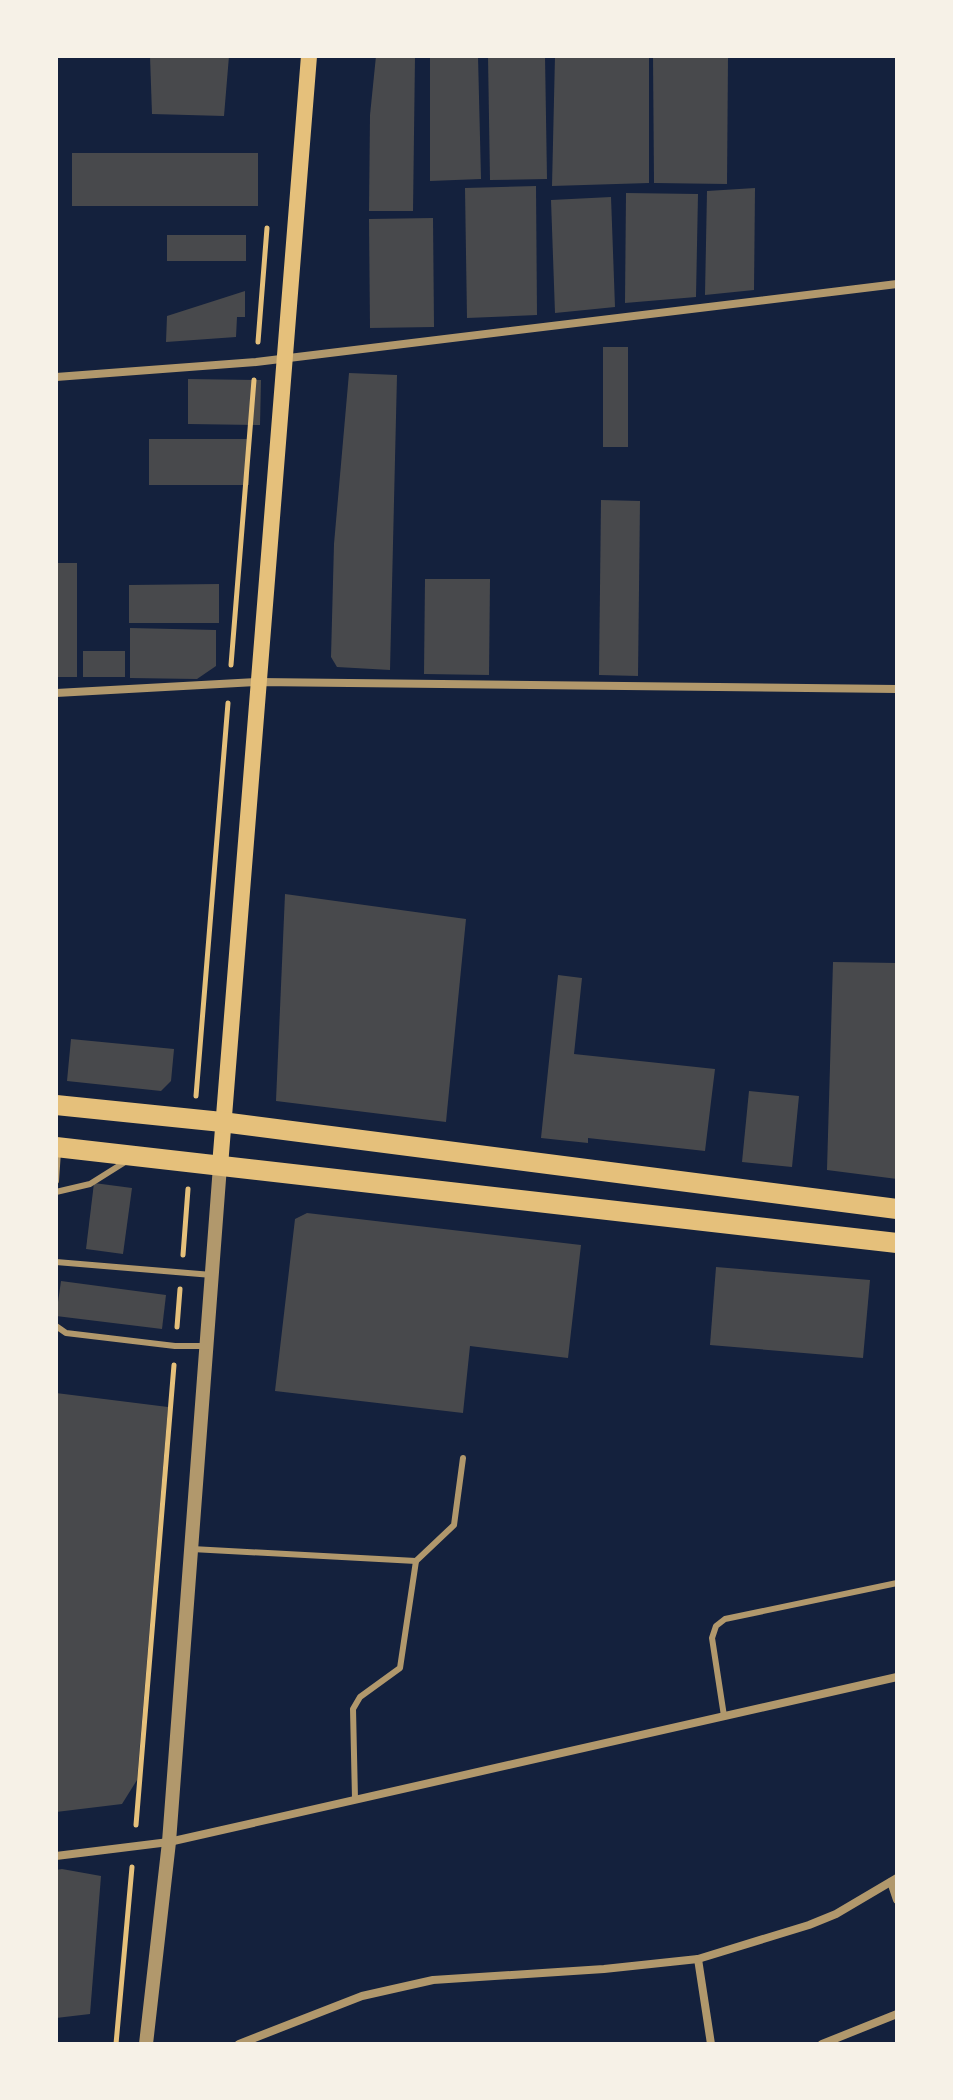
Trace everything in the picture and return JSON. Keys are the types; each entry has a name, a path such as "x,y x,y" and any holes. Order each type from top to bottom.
{"main road":[{"path":"220,1166 309,56"},
{"path":"56,1105 222,1122 897,1209"},
{"path":"57,1147 897,1243"}],"street":[{"path":"56,377 256,362 897,284"},
{"path":"56,693 258,682 897,689"},
{"path":"146,2044 169,1842 220,1166"},
{"path":"56,1856 169,1842 897,1677"},
{"path":"239,2044 362,1996 433,1980 604,1969 698,1959 809,1925 836,1914 894,1880 897,1900"},
{"path":"698,1959 711,2044"},
{"path":"822,2044 897,2014"}],"lane":[{"path":"56,1181 57,1147"},
{"path":"56,1192 90,1184 134,1156"},
{"path":"56,1262 212,1275"},
{"path":"56,1326 66,1333 175,1346 206,1346"},
{"path":"355,1799 353,1709 360,1697 400,1668 416,1561 454,1525 463,1458"},
{"path":"191,1549 416,1561"},
{"path":"724,1716 712,1638 716,1626 725,1619 897,1583"}],"path":[{"path":"194,1119 267,224"},
{"path":"116,2044 190,1162"}],"building":[{"path":"150,56 229,56 224,116 152,114"},
{"path":"376,56 415,56 413,211 369,211 370,115"},
{"path":"430,56 478,56 481,179 430,181"},
{"path":"488,56 545,56 547,179 490,180"},
{"path":"555,56 649,56 649,183 552,186"},
{"path":"653,56 728,56 727,184 654,183"},
{"path":"72,153 258,153 258,206 72,206"},
{"path":"536,186 537,315 467,318 465,188"},
{"path":"755,188 754,290 705,295 707,191"},
{"path":"626,193 698,194 696,297 625,303"},
{"path":"611,197 615,307 555,313 551,200"},
{"path":"433,218 434,327 370,328 369,219"},
{"path":"167,235 246,235 246,261 167,261"},
{"path":"245,291 245,317 237,317 236,337 166,342 167,316"},
{"path":"603,347 628,347 628,447 603,447"},
{"path":"349,373 397,375 390,670 337,667 331,657 334,544"},
{"path":"188,379 261,380 260,425 188,424"},
{"path":"149,439 249,439 249,485 149,485"},
{"path":"601,500 640,501 638,676 599,675"},
{"path":"56,563 77,563 77,677 56,677"},
{"path":"425,579 490,579 489,675 424,674"},
{"path":"219,584 219,623 129,623 129,585"},
{"path":"130,628 216,630 216,666 197,679 130,678"},
{"path":"83,651 125,651 125,677 83,677"},
{"path":"285,894 466,919 446,1122 276,1101"},
{"path":"833,962 897,963 897,1179 827,1170"},
{"path":"558,975 582,978 574,1054 715,1069 705,1151 588,1138 588,1143 541,1138"},
{"path":"71,1039 174,1049 171,1081 161,1091 67,1081"},
{"path":"749,1091 799,1096 792,1167 742,1162"},
{"path":"94,1183 132,1188 123,1254 86,1249"},
{"path":"307,1213 581,1245 568,1358 470,1346 463,1413 275,1391 295,1219"},
{"path":"716,1267 870,1280 863,1358 710,1345"},
{"path":"61,1281 166,1295 162,1329 56,1316"},
{"path":"56,1393 168,1407 137,1780 122,1804 56,1812"},
{"path":"56,1870 101,1876 90,2014 56,2018"}]}
